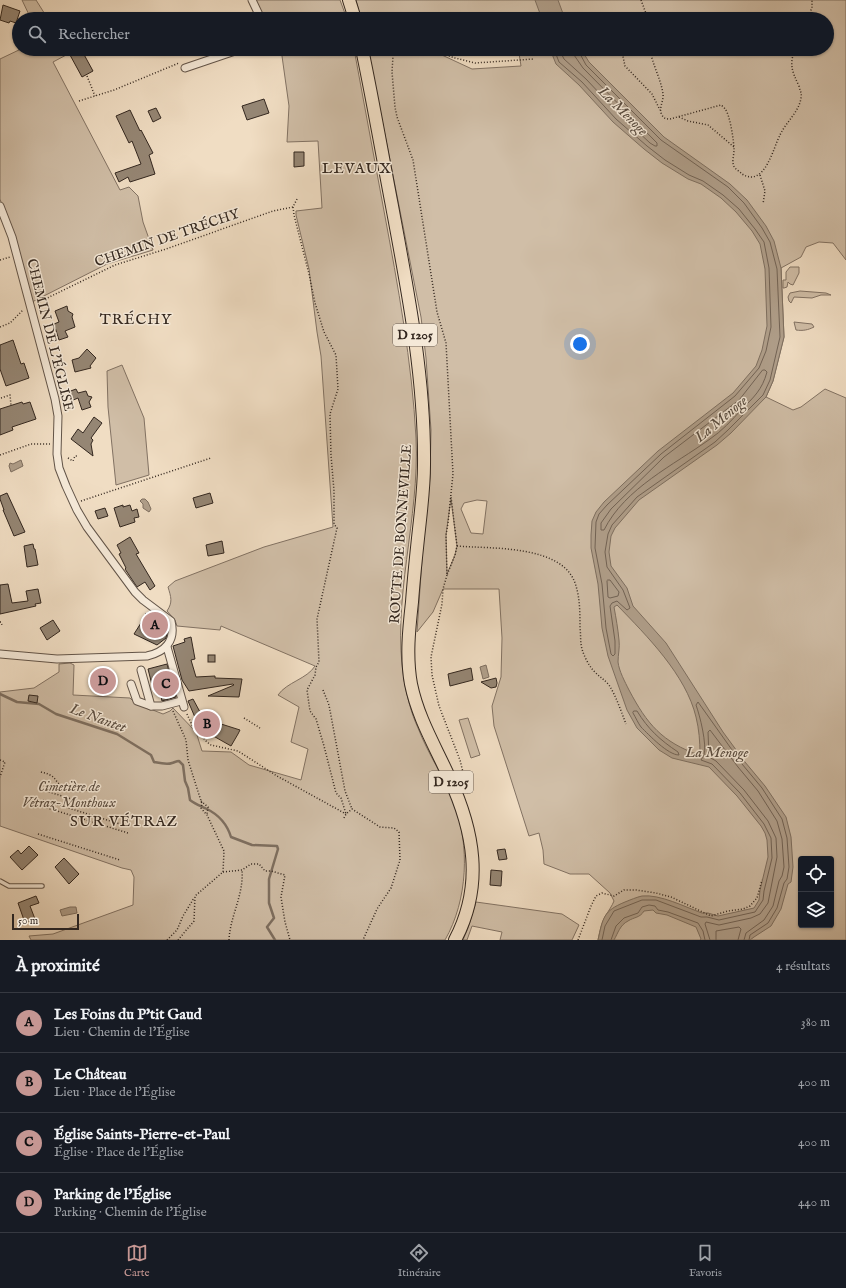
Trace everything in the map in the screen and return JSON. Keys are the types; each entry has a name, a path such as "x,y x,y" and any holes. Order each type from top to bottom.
{"main road":[{"path":"349,0 353,12"},
{"name":"ROUTE DE BONNEVILLE","path":"363,56 406,280 418,360 420,385 424,467 409,626 408,656 411,682 421,719 449,776 462,809 472,846 473,860 471,888 467,908 455,940"}],"street":[{"path":"252,0 258,12"},
{"path":"185,68 220,56"},
{"name":"CHEMIN DE L'ÉGLISE","path":"0,206 12,237 55,399 58,416 59,468 74,503 87,527 142,600 171,621 172,631 167,647"},
{"path":"0,654 57,659 138,657 153,655 167,647 183,704 151,706 137,702 131,684"},
{"path":"141,670 151,706"}],"lane":[{"path":"0,881 9,886 42,886"}],"path":[{"path":"641,0 645,12"},
{"path":"810,12 812,0"},
{"path":"393,56 392,72 395,107 397,117 413,160 434,299 439,322 446,343 453,451 453,474 446,535 447,574"},
{"path":"449,56 474,63 534,59"},
{"path":"623,56 625,66 652,94 662,116 665,119 679,117 720,105 726,110 732,133 734,166 736,170 748,177 760,175 771,158 780,134 801,100 802,93 792,72 791,64 793,56"},
{"path":"651,56 663,93 660,111"},
{"path":"79,101 114,90 179,63"},
{"path":"87,76 95,96"},
{"path":"679,117 688,122 708,125 734,147"},
{"path":"760,175 765,191 763,204"},
{"path":"297,199 293,207 294,215 315,303 324,332 336,355 338,389 330,414 334,524 337,528 317,619 319,662 307,690 310,711 316,719 336,793 341,798 346,814"},
{"name":"CHEMIN DE TRÉCHY","path":"0,327 10,323 23,310 115,265 166,249 273,211 293,207"},
{"path":"0,260 11,256"},
{"path":"0,398 10,395 11,405"},
{"path":"0,455 31,444 40,444"},
{"path":"68,458 72,461 75,456 77,456"},
{"path":"74,503 211,458"},
{"path":"451,497 456,546 455,555 447,574 443,589 442,604 431,657 432,675 439,706 465,776 468,798"},
{"path":"456,546 504,549 543,555 554,560 568,570 574,579 580,608 580,643 582,650 593,670 612,690 626,724"},
{"path":"0,622 2,625"},
{"path":"323,690 329,705 345,791 352,809 380,827 394,828 399,832 400,860 391,888 377,909 363,940"},
{"path":"183,704 192,725 211,745 238,751 277,776 346,814"},
{"path":"173,712 186,740 188,760 202,804 201,808 207,814 224,850 223,872"},
{"path":"244,718 260,728"},
{"path":"0,760 5,762 0,778"},
{"path":"41,772 52,775 62,786 77,792 85,791 97,784"},
{"path":"46,791 91,804"},
{"path":"44,800 123,825"},
{"path":"200,800 208,807 207,814"},
{"path":"41,806 128,833"},
{"path":"344,818 352,809"},
{"path":"38,834 120,860"},
{"path":"167,940 177,930 183,916 195,896 223,872 242,870 251,864 259,864 265,871 285,874 281,897 284,922 290,940"},
{"path":"229,940 229,928 238,902 243,880 242,870"},
{"path":"578,940 596,896 602,893 614,896 624,890 656,893 677,900 711,916 750,906 757,898 762,880"},
{"path":"178,940 194,921 195,896"}],"green space":[{"path":"22,0 36,0 44,12 28,12"},
{"path":"256,0 340,0 344,12 261,12"},
{"path":"356,0 846,0 846,260 833,243 819,242 806,247 801,257 781,268 784,337 773,381 766,397 793,410 801,407 825,389 846,398 846,940 598,940 603,921 614,901 610,893 589,874 570,874 544,864 543,850 539,833 529,836 494,726 492,706 501,677 502,638 499,589 443,589 433,612 417,632 423,545 430,478 431,430 426,358 421,317 369,56 444,56 472,69 521,66 519,56 834,56 834,12 359,12","holes":["451,499 457,546 447,574 446,535","477,500 487,501 483,534 471,533 461,509 464,503"]},
{"path":"12,53 12,56 64,56 53,62 120,190 129,187 138,196 143,222 153,250 107,264 32,302 13,236 0,199 0,59"},
{"name":"Cimetière de Vétraz-Monthoux","path":"282,56 355,56 399,296 408,353 414,410 416,468 401,620 401,650 404,680 416,722 426,747 450,793 459,819 463,836 464,872 458,908 453,924 445,940 31,940 29,936 53,934 133,905 134,877 131,870 0,826 0,692 34,688 59,672 59,664 70,663 74,665 73,695 130,698 135,703 163,714 173,708 196,732 202,751 231,752 249,765 301,780 308,749 291,742 299,707 278,695 286,687 307,674 315,666 221,626 220,630 177,626 175,620 167,611 171,599 168,587 175,581 264,547 333,527 321,356 309,269 296,215 296,211 322,208 318,141 287,142 289,106"},
{"path":"790,267 799,267 799,273 793,285 788,282 787,287 783,288 783,280 786,280 786,272"},
{"path":"800,291 826,293 831,295 821,295 812,298 794,297 791,303 788,297 790,293"},
{"path":"794,322 812,324 814,327 805,330 796,330"},
{"path":"122,365 144,418 149,475 116,485 108,407 107,371"},
{"path":"468,718 480,755 471,758 459,720"},
{"path":"476,902 562,914 579,925 572,940 500,940 502,932 472,926 467,940 463,940"}],"water":[{"path":"535,0 558,0 562,12 539,12"},
{"name":"La Menoge","path":"553,56 585,56 589,62 664,137 730,184 747,200 766,226 774,241 781,268 784,337 773,381 766,397 731,433 717,445 639,500 615,528 611,536 609,552 611,566 627,588 633,606 666,643 723,732 765,786 786,817 791,837 793,867 791,882 788,884 781,909 771,926 750,940 700,940 701,939 696,927 667,915 656,913 653,910 644,911 639,916 625,923 614,940 598,940 601,926 608,912 618,905 642,896 657,897 702,913 718,916 754,908 759,900 768,857 767,840 761,826 737,796 709,767 672,758 659,750 637,728 627,710 608,656 602,628 598,584 591,548 591,535 592,521 596,512 604,502 658,451 733,393 756,366 762,350 767,326 765,269 760,244 752,231 736,212 721,198 701,184 688,179 662,163 644,149 613,122 579,85 556,64","holes":["617,605 653,643 675,671 691,701 699,731 699,755 686,750 665,738 642,713 622,676 618,662 618,628 614,607"]},
{"path":"21,460 23,466 11,472 9,466 10,463 13,464"},
{"path":"145,499 148,502 151,509 149,512 143,508 143,504 140,501"},
{"path":"486,665 489,677 483,679 480,667"},
{"path":"76,907 77,913 62,916 60,910"}],"building":[{"path":"3,5 20,11 12,12 12,22 10,21 9,23 0,20"},
{"path":"71,56 85,56 93,71 82,77"},
{"path":"264,99 269,113 247,120 242,106"},
{"path":"156,108 161,118 153,122 148,111"},
{"path":"130,110 153,153 149,155 155,174 130,182 128,177 119,182 115,173 141,164 132,141 129,143 116,116"},
{"path":"294,152 304,152 304,166 294,167"},
{"path":"67,306 68,311 73,314 72,317 75,327 65,331 68,337 59,340 54,324 59,322 55,311"},
{"path":"13,340 21,364 24,363 29,378 6,386 0,369 0,345"},
{"path":"87,349 96,358 90,366 91,368 75,372 72,360 79,358"},
{"path":"76,389 78,393 86,391 88,396 92,397 89,402 91,407 82,410 78,398 71,401 68,392"},
{"path":"22,402 23,404 30,402 36,419 12,427 13,430 0,435 0,409"},
{"path":"94,417 102,423 91,438 93,440 91,444 93,456 71,439 78,429 83,433"},
{"path":"7,493 25,532 14,536 0,499 0,496"},
{"path":"210,493 213,503 196,508 193,498"},
{"path":"123,505 123,507 130,505 132,511 137,509 139,517 134,518 135,522 120,527 114,508"},
{"path":"105,508 108,516 98,519 95,511"},
{"path":"130,537 139,553 136,554 155,586 150,590 145,582 137,587 125,569 126,568 119,554 121,553 117,545"},
{"path":"222,541 224,553 208,556 206,545"},
{"path":"33,544 38,565 27,567 24,546"},
{"path":"8,584 12,603 28,601 26,591 38,589 41,603 35,604 36,606 0,614 0,585"},
{"path":"148,612 166,624 166,638 157,645 134,634"},
{"path":"53,620 60,631 47,640 40,628"},
{"path":"191,637 195,659 191,660 196,677 215,676 215,678 242,679 239,697 208,696 234,685 233,684 189,691 182,680 173,646 185,642 184,639"},
{"path":"208,655 215,655 215,662 208,662"},
{"path":"167,664 176,697 162,701 158,683 152,685 148,669"},
{"path":"471,668 473,680 450,686 448,674"},
{"path":"496,678 496,687 491,688 481,682"},
{"path":"29,695 38,696 37,703 28,701"},
{"path":"193,699 207,725 211,717 219,721 218,723 240,730 231,746 194,725 197,722 188,701"},
{"path":"29,846 38,855 22,870 10,857 18,850 21,854"},
{"path":"505,849 507,859 499,860 497,850"},
{"path":"64,858 79,874 69,884 55,867"},
{"path":"491,870 502,871 501,886 490,885"},
{"path":"36,896 39,903 30,906 35,919 25,923 18,903"}],"waterway":[{"name":"Le Nantet","path":"0,694 17,702 39,704 56,714 117,734 151,755 154,762 168,764 179,761 183,765 190,800 219,817 225,824 231,837 252,845 277,846 278,849 269,879 269,903 274,918 267,927 275,940"}],"place":[{"name":"Les Foins du P'tit Gaud","path":"155,625"},
{"name":"Parking de l'Église","path":"103,681"},
{"name":"Église Saints-Pierre-et-Paul","path":"166,684"},
{"name":"Le Château","path":"207,724"}],"district":[{"name":"LEVAUX","path":"357,168"},
{"name":"TRÉCHY","path":"136,319"},
{"name":"SUR VÉTRAZ","path":"124,821"}]}
